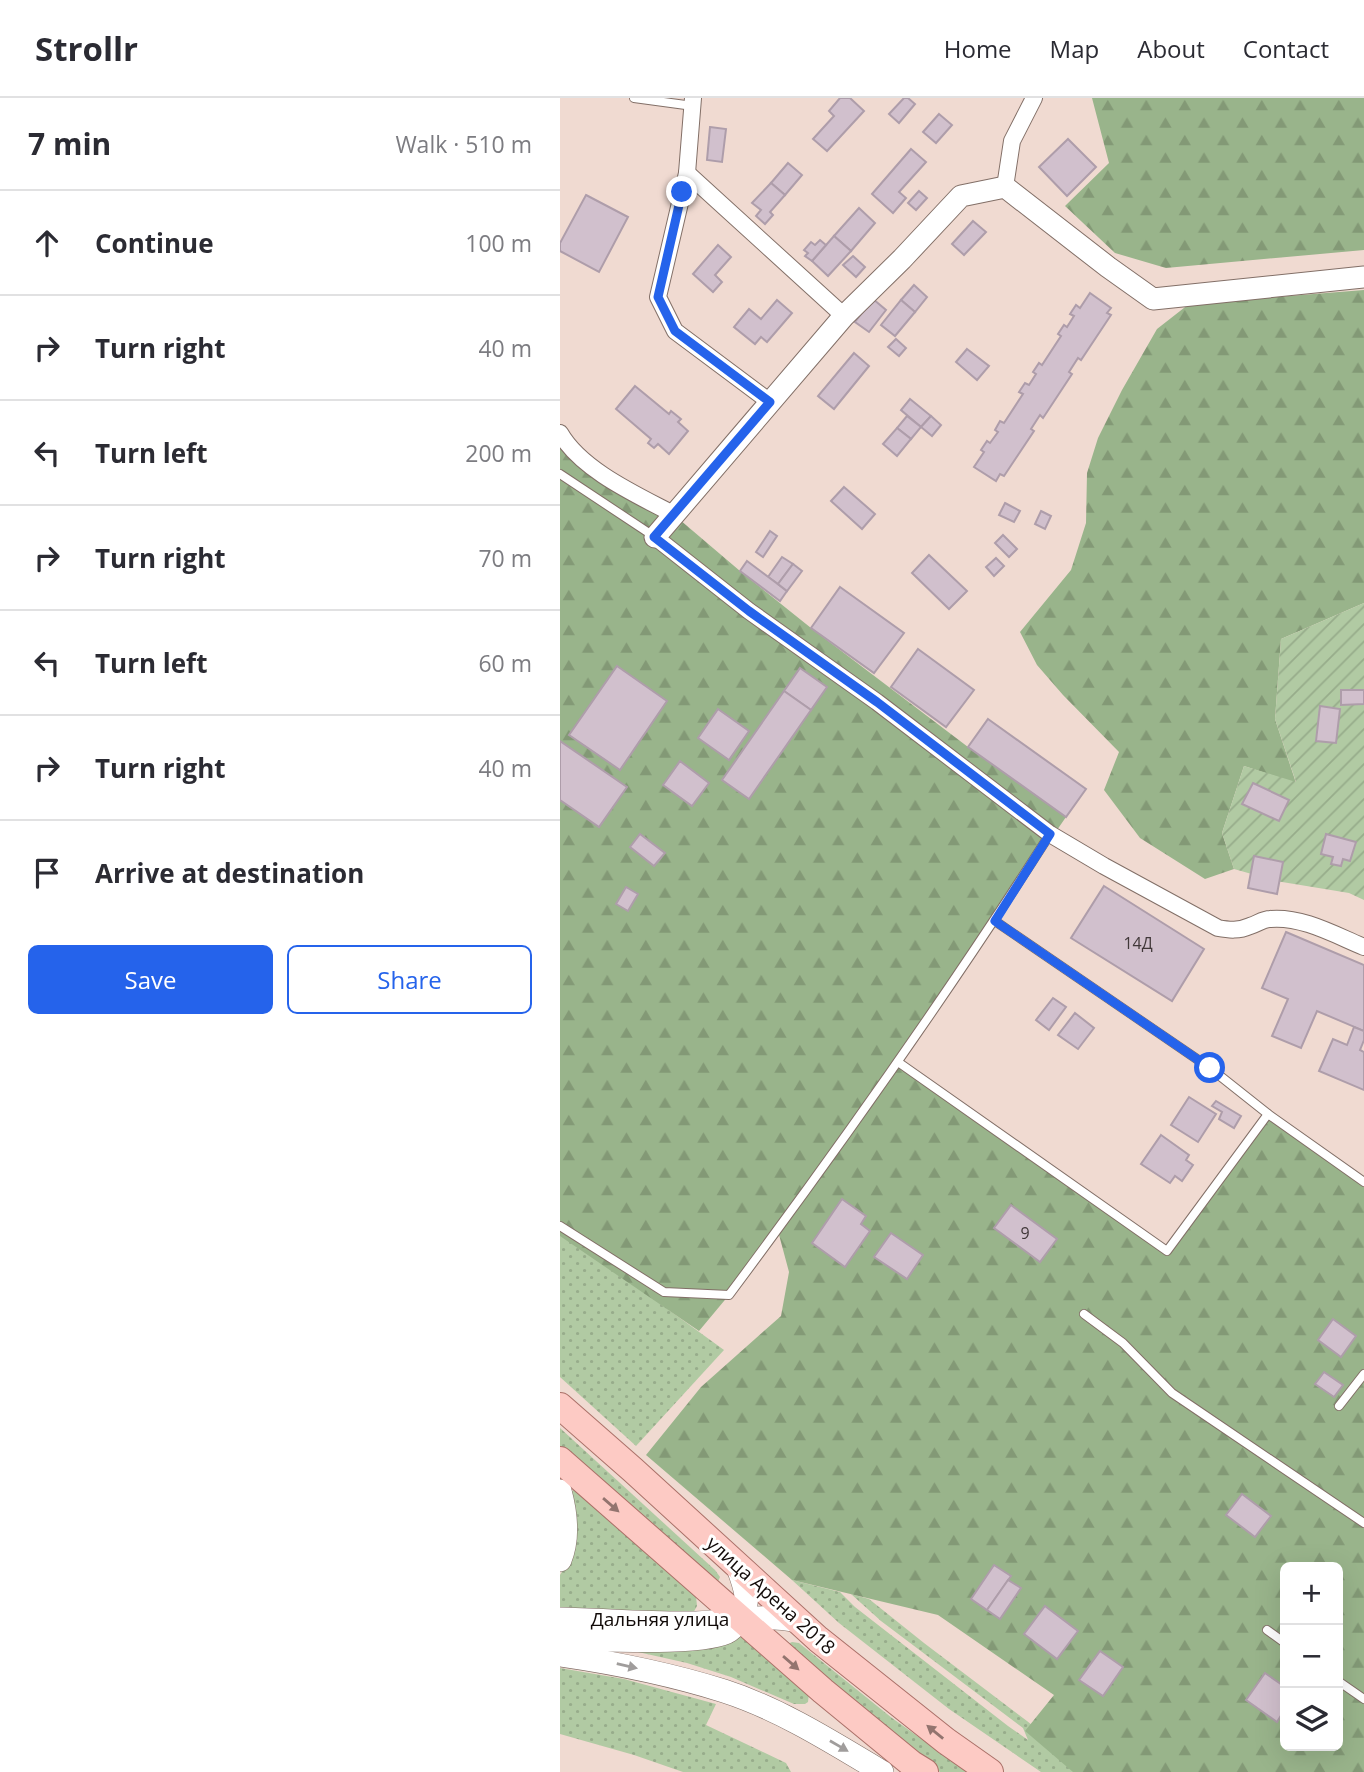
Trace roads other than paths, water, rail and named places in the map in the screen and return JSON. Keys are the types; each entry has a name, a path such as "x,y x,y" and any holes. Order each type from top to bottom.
{"main road":[{"name":"улица Арена 2018","path":"560,1406 818,1639 946,1741 990,1772"},
{"name":"улица Арена 2018","path":"560,1460 823,1691 925,1772"},
{"path":"560,1491 565,1510 564,1551 560,1560"},
{"path":"738,1567 745,1590 746,1605 740,1618 779,1617 798,1621"},
{"name":"Дальняя улица","path":"560,1619 696,1623 740,1618"},
{"name":"Дальняя улица","path":"560,1639 696,1639 728,1632 740,1618"},
{"path":"560,1655 618,1663 726,1692 779,1714 882,1772"}],"street":[{"path":"1006,187 1012,141 1034,98"},
{"path":"693,102 687,173 658,297 675,331 770,402"},
{"path":"687,173 844,317"},
{"path":"1364,276 1153,299 1006,187 961,196 844,317 654,537 749,611 877,702 1050,834 1104,866 1218,928 1231,931 1247,928 1266,919 1286,918 1364,947"},
{"path":"560,433 565,443 606,478 673,514"}],"lane":[{"path":"634,98 693,102"},
{"path":"560,474 654,537"},
{"path":"560,1226 664,1292 729,1295 898,1062 995,921 1050,834"},
{"path":"995,921 1210,1068 1268,1114 1364,1182"},
{"path":"898,1062 1167,1251 1268,1114"},
{"path":"1084,1314 1123,1343 1172,1393 1364,1523"},
{"path":"1339,1406 1364,1374"},
{"path":"1267,1630 1280,1639"},
{"path":"1343,1684 1364,1699"}]}
